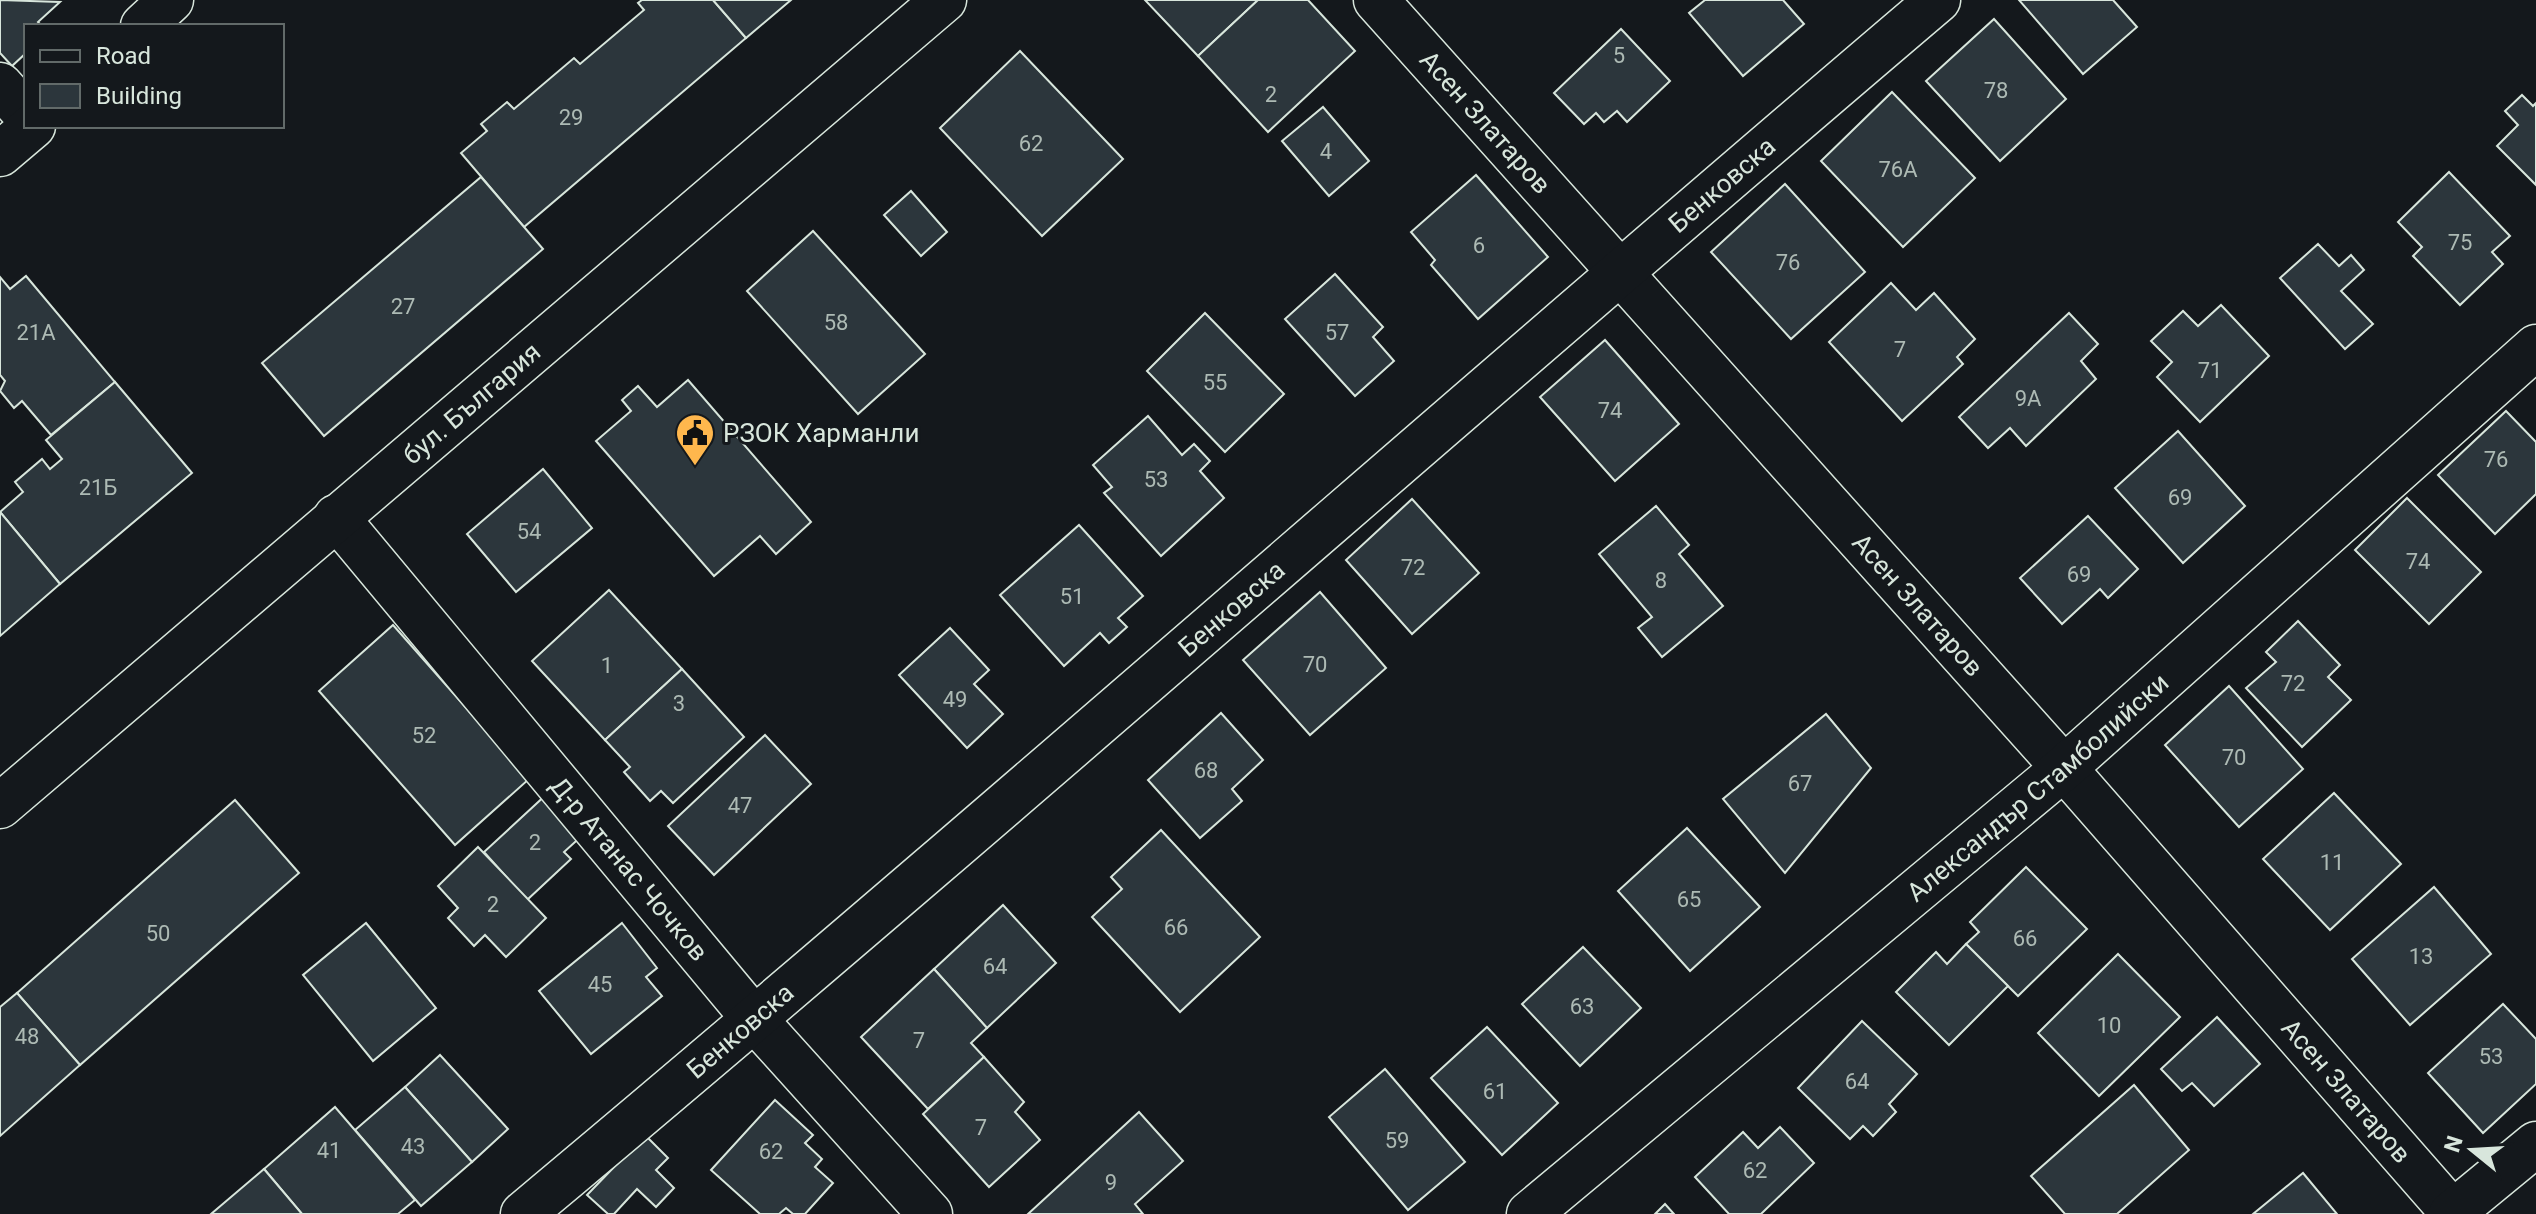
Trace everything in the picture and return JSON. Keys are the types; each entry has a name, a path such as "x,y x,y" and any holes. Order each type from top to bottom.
{"street":[{"path":"145,24 171,0"},
{"name":"бул. България","path":"0,806 944,0"},
{"name":"Асен Златаров","path":"1376,0 2064,768 2452,1213"},
{"name":"Бенковска","path":"523,1214 755,1020 1618,272 1938,0"},
{"path":"0,85 24,112"},
{"path":"0,154 31,128"},
{"name":"Александър Стамболийски","path":"1529,1214 2064,768 2536,347"},
{"name":"Д-р Атанас Чочков","path":"336,517 755,1020 930,1214"},
{"path":"2452,1213 2536,1144"}],"building":[{"path":"0,0 60,2 38,22 40,24 24,24 24,55 12,66 0,53"},
{"path":"642,0 713,0 746,38 524,227 461,153 487,131 481,124 507,102 514,109 574,58 580,64 644,10 638,3"},
{"path":"713,0 791,0 746,38"},
{"path":"1145,0 1258,0 1198,56"},
{"path":"1258,0 1308,0 1355,51 1268,132 1198,56"},
{"path":"1705,0 1783,0 1804,24 1743,76 1689,13"},
{"path":"2019,0 2113,0 2137,27 2083,74"},
{"path":"1994,19 2066,99 2000,161 1926,81"},
{"path":"1621,29 1670,81 1627,122 1617,111 1604,122 1596,113 1584,124 1554,93"},
{"path":"1020,51 1123,159 1042,236 940,128"},
{"path":"1892,92 1975,178 1903,247 1821,161"},
{"path":"2522,95 2533,106 2536,103 2536,185 2497,146 2518,125 2505,111"},
{"path":"1323,107 1369,161 1329,196 1282,141"},
{"path":"2449,172 2510,236 2492,252 2503,264 2460,305 2413,256 2422,247 2398,222"},
{"path":"1476,175 1548,257 1478,319 1431,265 1435,260 1411,232"},
{"path":"481,177 543,249 324,436 262,363"},
{"path":"1785,184 1865,272 1791,339 1711,252"},
{"path":"911,191 947,232 921,256 884,215"},
{"path":"813,231 925,354 858,414 747,291"},
{"path":"2318,244 2339,266 2351,255 2364,270 2341,291 2373,324 2345,349 2280,278"},
{"path":"1335,274 1383,327 1373,337 1394,361 1355,396 1285,319"},
{"path":"26,276 115,382 51,435 22,401 14,408 0,391 5,381 0,375 0,277 10,289"},
{"path":"1891,283 1916,310 1934,293 1975,339 1957,357 1963,364 1902,421 1829,342"},
{"path":"2221,305 2269,356 2200,422 2157,377 2172,362 2151,341 2183,311 2198,326"},
{"path":"1205,313 1284,394 1225,452 1147,371"},
{"path":"2069,313 2098,344 2081,361 2096,379 2026,446 2010,428 1988,448 1959,417"},
{"path":"1605,340 1679,424 1615,481 1540,397"},
{"path":"688,380 811,522 776,554 760,536 714,576 596,441 631,411 622,400 638,386 657,407"},
{"path":"115,382 192,473 60,584 0,512 23,492 15,482 42,459 50,469 62,459 46,440"},
{"path":"2506,411 2536,442 2536,494 2495,534 2438,475"},
{"path":"1148,416 1182,455 1194,444 1210,461 1200,471 1224,498 1161,556 1104,493 1112,487 1093,465"},
{"path":"2178,431 2245,506 2183,563 2115,488"},
{"path":"543,469 592,528 516,592 467,534"},
{"path":"2407,498 2481,572 2429,624 2355,550"},
{"path":"1412,499 1479,573 1412,634 1346,560"},
{"path":"1656,506 1689,545 1679,554 1723,606 1662,657 1638,628 1652,617 1599,554"},
{"path":"0,512 60,584 0,636"},
{"path":"2088,516 2138,569 2108,598 2100,589 2062,624 2020,578"},
{"path":"1079,525 1143,596 1118,618 1127,627 1109,643 1100,633 1064,666 1000,595"},
{"path":"609,590 682,669 605,740 532,661"},
{"path":"1320,592 1386,668 1310,735 1243,660"},
{"path":"2298,621 2340,665 2328,677 2351,700 2302,747 2246,688 2276,662 2266,652"},
{"path":"393,625 529,779 455,845 319,691"},
{"path":"950,628 989,670 974,684 1003,714 967,748 899,675"},
{"path":"682,669 744,737 673,803 661,791 650,801 624,772 630,767 605,740"},
{"path":"2229,686 2303,769 2239,827 2165,745"},
{"path":"1221,713 1263,760 1232,789 1242,801 1200,838 1148,780"},
{"path":"1826,714 1871,768 1785,873 1723,799"},
{"path":"765,735 811,784 714,875 668,826"},
{"path":"548,793 585,833 564,852 571,859 527,900 484,852"},
{"path":"2334,793 2401,864 2330,930 2263,859"},
{"path":"235,800 299,873 80,1065 17,993"},
{"path":"1687,828 1760,907 1690,971 1618,891"},
{"path":"1161,830 1260,937 1180,1012 1092,917 1122,889 1111,877"},
{"path":"478,847 546,918 506,957 485,935 474,946 448,918 458,908 438,886"},
{"path":"2026,867 2087,929 2018,996 1966,944 1979,932 1970,922"},
{"path":"2434,887 2491,954 2410,1025 2352,959"},
{"path":"1003,905 1056,963 987,1028 934,969"},
{"path":"366,923 436,1008 373,1061 303,975"},
{"path":"622,923 657,968 646,977 662,996 591,1054 539,991"},
{"path":"1966,944 2008,986 1949,1045 1896,992 1936,952 1947,964"},
{"path":"1583,947 1641,1008 1580,1066 1522,1004"},
{"path":"2118,954 2180,1017 2099,1096 2038,1033"},
{"path":"934,969 987,1028 971,1043 984,1057 928,1109 861,1037"},
{"path":"17,993 80,1065 0,1136 0,1007"},
{"path":"2503,1004 2536,1039 2536,1084 2483,1133 2428,1073"},
{"path":"2217,1017 2260,1064 2214,1106 2192,1083 2182,1091 2161,1069"},
{"path":"1862,1021 1917,1074 1889,1104 1896,1112 1873,1136 1863,1126 1850,1139 1798,1088"},
{"path":"1487,1027 1558,1103 1502,1155 1431,1078"},
{"path":"440,1055 508,1129 472,1162 405,1087"},
{"path":"984,1057 1024,1102 1015,1112 1040,1140 989,1187 923,1114"},
{"path":"1385,1069 1465,1162 1408,1210 1329,1117"},
{"path":"2134,1085 2189,1150 2117,1214 2065,1214 2031,1176"},
{"path":"405,1087 472,1162 421,1206 355,1130"},
{"path":"775,1100 813,1135 805,1143 822,1159 815,1167 833,1183 805,1214 793,1214 786,1208 779,1214 760,1214 711,1170"},
{"path":"335,1107 415,1200 398,1214 302,1214 264,1169"},
{"path":"1139,1112 1183,1161 1135,1204 1143,1214 1028,1214"},
{"path":"1780,1127 1814,1163 1761,1214 1729,1214 1695,1177 1743,1132 1758,1148"},
{"path":"645,1135 668,1158 656,1170 674,1188 656,1207 637,1189 614,1214 608,1214 587,1195"},
{"path":"264,1169 302,1214 211,1214"},
{"path":"2303,1173 2337,1214 2253,1214"},
{"path":"1665,1204 1674,1214 1655,1214"}],"place":[{"name":"РЗОК Харманли","path":"695,467"}]}
